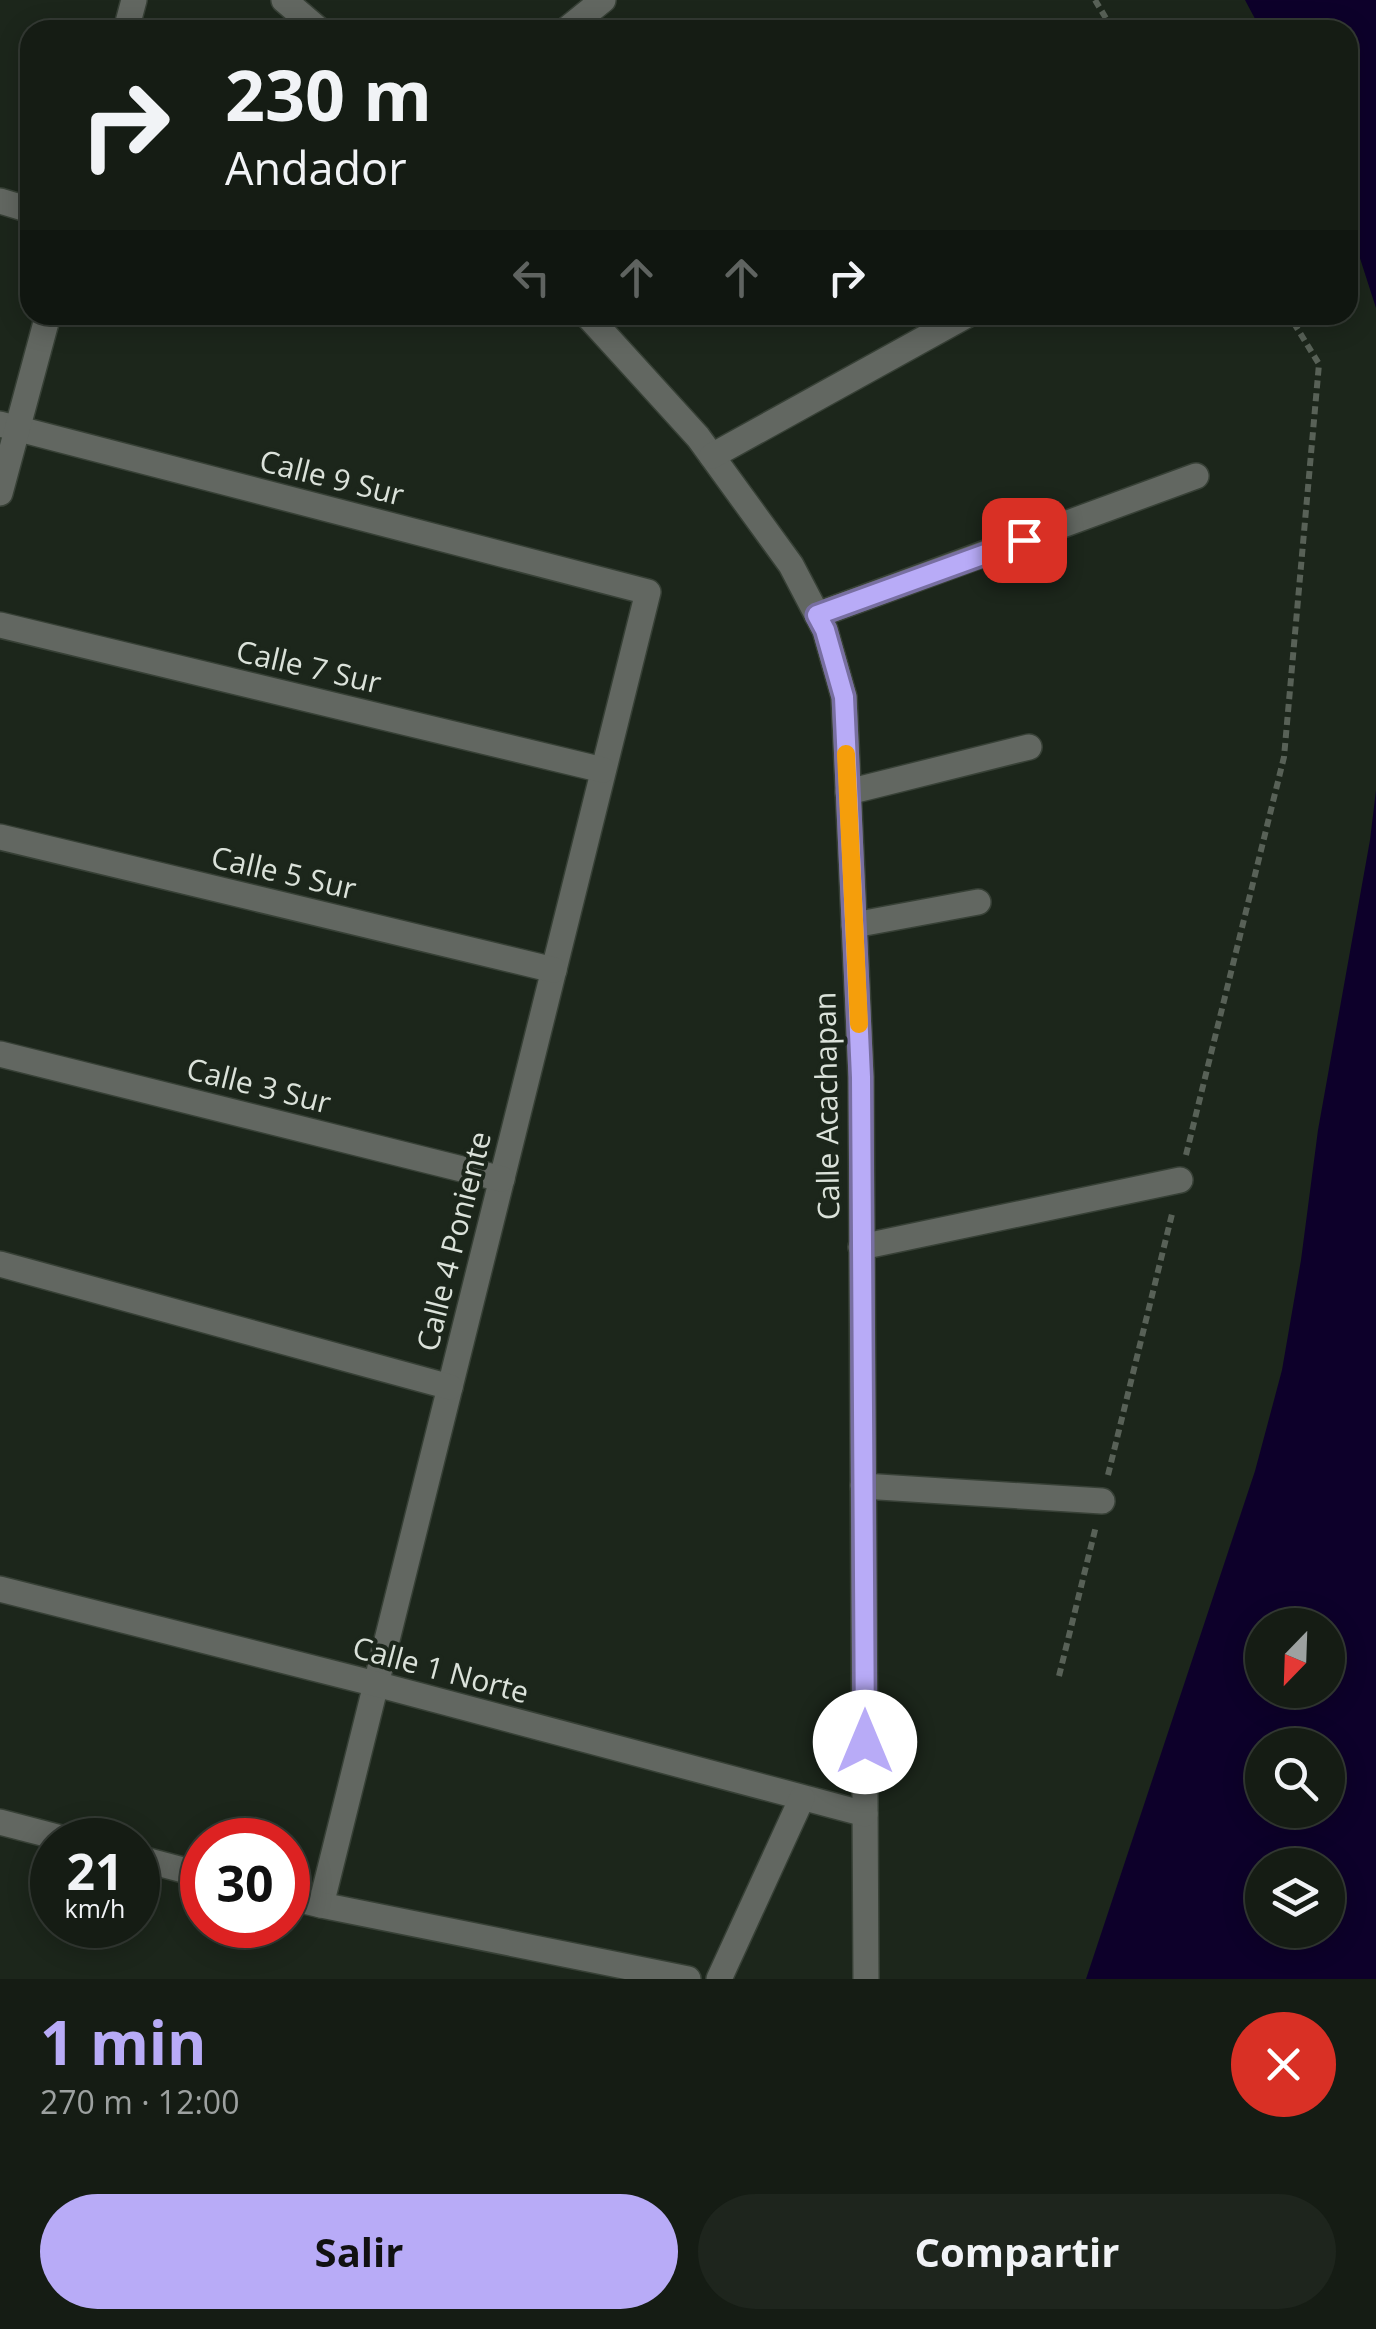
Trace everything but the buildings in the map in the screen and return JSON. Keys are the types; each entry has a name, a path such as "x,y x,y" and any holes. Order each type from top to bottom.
{"street":[{"path":"284,0 307,20"},
{"path":"578,20 603,0"},
{"path":"0,493 8,427 44,325"},
{"name":"Calle Acachapan","path":"597,325 698,437 791,566 825,630 844,697 861,1077 866,1979"},
{"path":"712,456 949,325"},
{"name":"Calle 9 Sur","path":"8,427 648,592"},
{"path":"817,615 1196,476"},
{"name":"Calle 4 Poniente","path":"320,1905 648,592"},
{"name":"Calle 7 Sur","path":"0,626 604,770"},
{"path":"848,792 1029,748"},
{"name":"Calle 5 Sur","path":"0,837 554,970"},
{"path":"854,925 978,902"},
{"name":"Calle 3 Sur","path":"0,1054 502,1178"},
{"path":"862,1248 1180,1180"},
{"path":"0,1264 450,1386"},
{"path":"863,1486 1102,1501"},
{"name":"Calle 1 Norte","path":"0,1589 866,1814"},
{"path":"719,1979 802,1798"},
{"path":"0,1822 30,1830"},
{"path":"310,1902 688,1979"}],"path":[{"path":"1059,1676 1284,757 1320,364 1295,325"}],"shaded area":[{"path":"1245,0 1376,0 1376,308 1358,252 1358,20 1256,20"},
{"path":"1376,790 1376,1979 1086,1979 1255,1471 1282,1370"}],"slow traffic":[{"path":"846,754 859,1024"}],"route":[{"path":"865,1742 861,1077 844,697 817,615 1024,540"}]}
